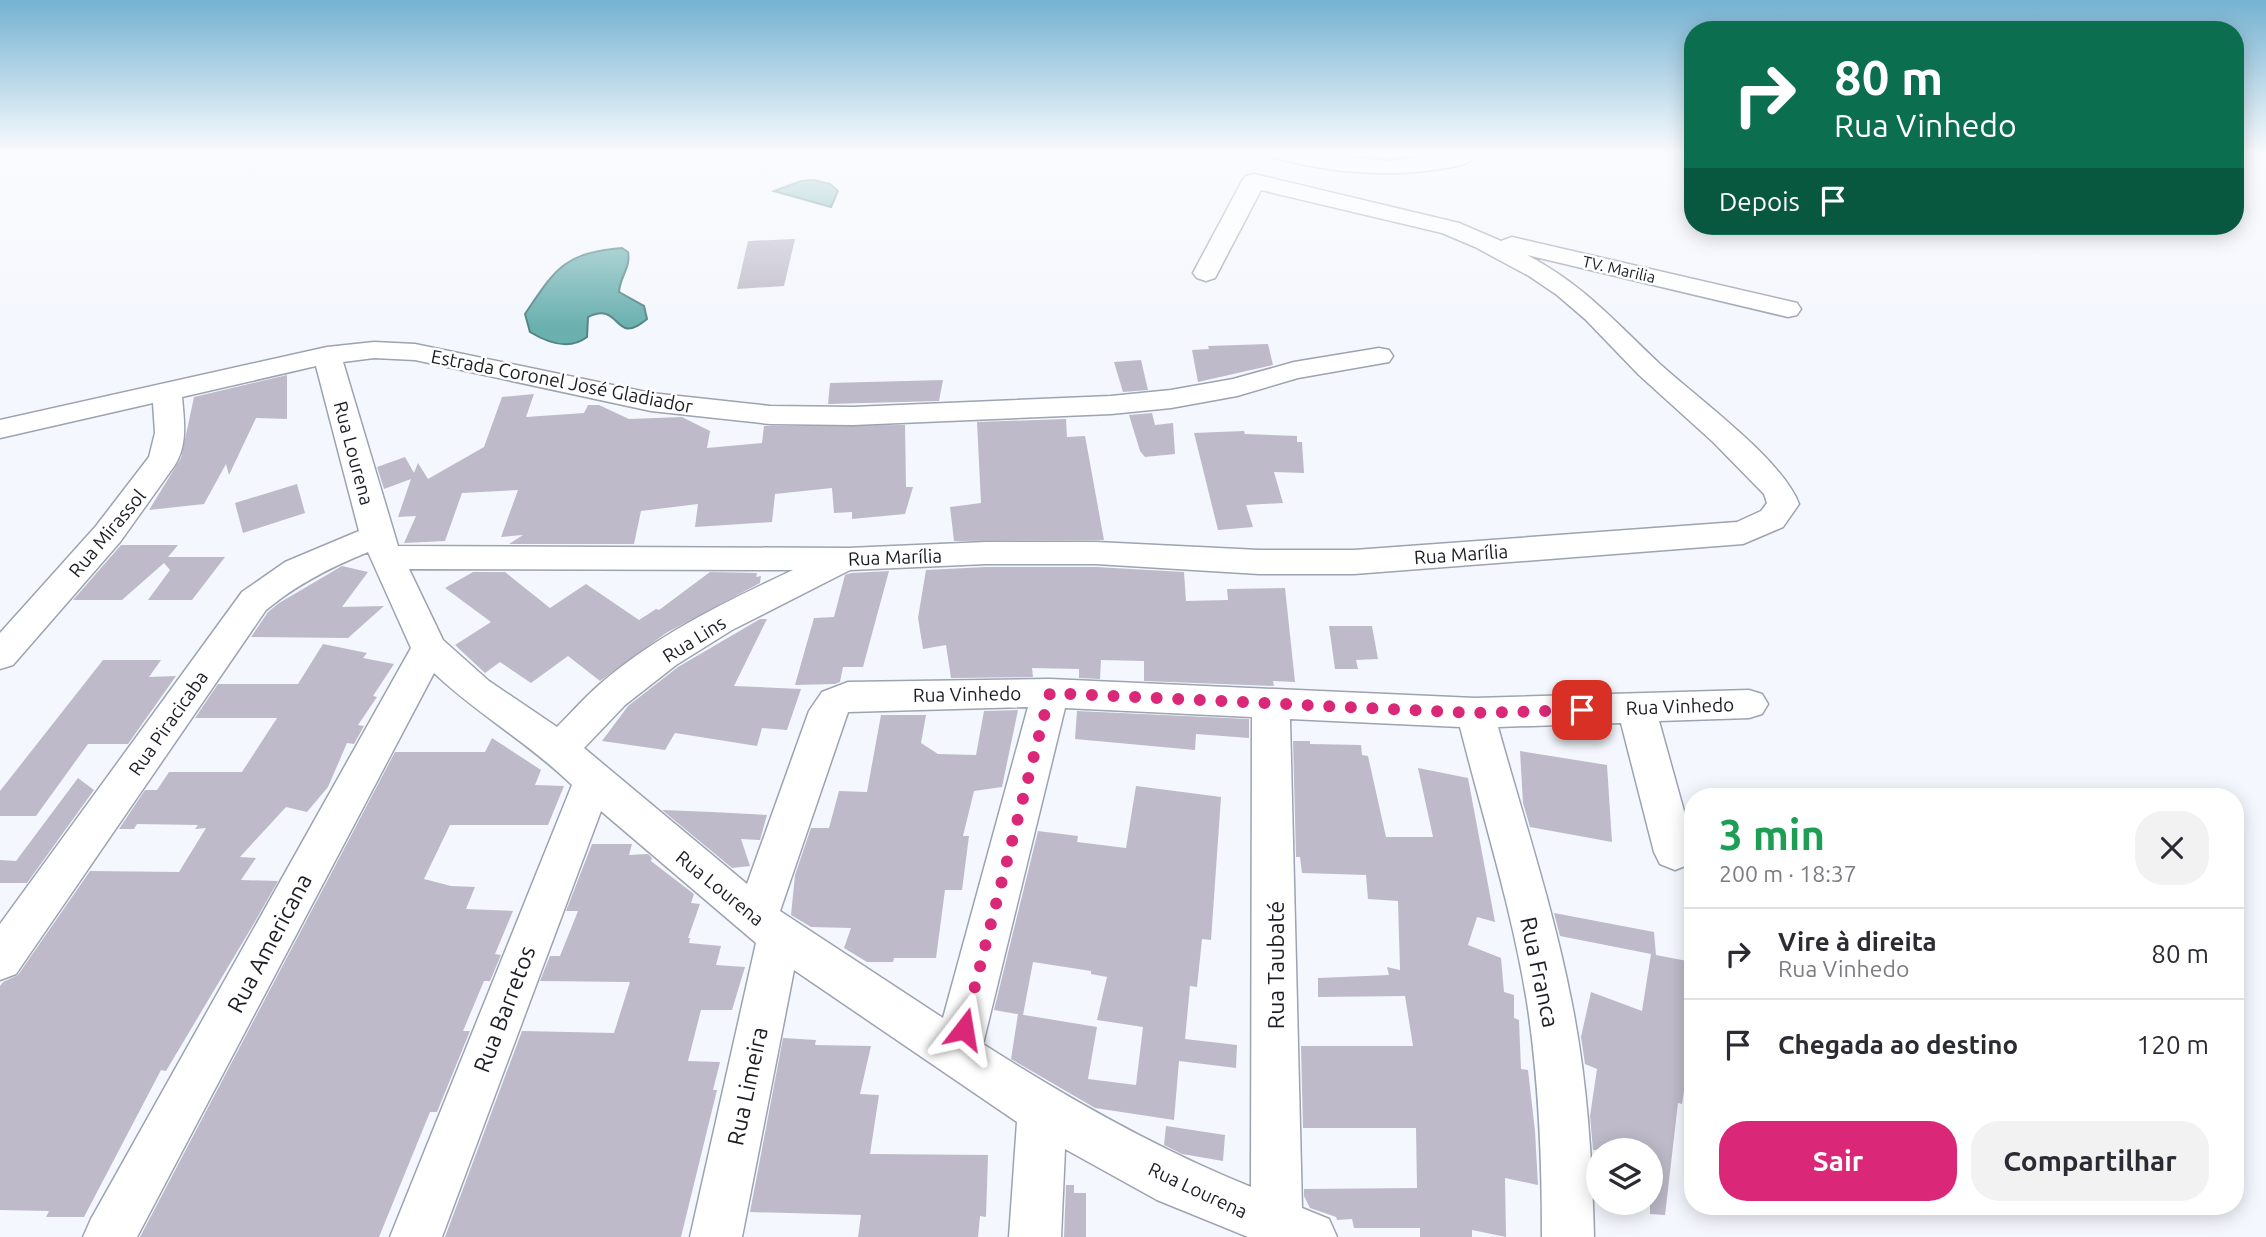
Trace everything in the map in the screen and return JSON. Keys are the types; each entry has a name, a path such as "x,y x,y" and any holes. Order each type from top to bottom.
{"street":[{"name":"Rua Marília","path":"1206,272 1237,211"},
{"name":"Rua Marília","path":"381,547 848,559 986,553 1096,553 1259,562 1354,562 1702,538 1743,533 1772,519 1783,504 1778,490 1724,435 1649,369 1594,313 1566,289 1484,242 1450,228 1393,211"},
{"name":"TV. Marilia","path":"1450,228 1788,309"},
{"name":"Estrada Coronel José Gladiador","path":"0,429 327,355 374,350 415,352 651,402 770,415 853,416 1111,405 1171,399 1237,387 1294,370 1379,356"},
{"name":"Rua Lourena","path":"327,355 381,547 429,648 476,691 560,749 593,781 767,927 957,1055 1042,1110 1175,1182 1294,1231"},
{"name":"Rua Mirassol","path":"0,656 108,534 150,481 164,458 170,433 167,390"},
{"name":"Rua Piracicaba","path":"0,960 254,601 274,582 298,567 381,547"},
{"name":"Rua Lins","path":"560,749 612,696 698,635 763,597 848,559"},
{"name":"Rua Americana","path":"109,1237 429,648"},
{"name":"Rua Vinhedo","path":"767,927 828,711 835,702 848,696 1050,693 1475,713 1749,704"},
{"path":"957,1055 1050,693"},
{"name":"Rua Taubaté","path":"1271,704 1294,1231"},
{"path":"1636,708 1675,852"},
{"name":"Rua Franca","path":"1475,713 1542,968 1557,1055 1567,1149 1568,1237"},
{"name":"Rua Barretos","path":"416,1237 593,781"},
{"name":"Rua Limeira","path":"716,1237 767,927"},
{"path":"1035,1237 1042,1110"}],"water":[{"path":"622,248 628,252 629,258 619,292 644,306 647,319 628,329 607,314 599,313 588,317 587,337 573,344 558,344 530,332 525,314 554,274 574,259 587,254"}],"building":[{"path":"795,239 784,286 737,289 748,241"},
{"path":"1268,344 1273,365 1198,382 1192,350 1209,349 1208,346"},
{"path":"1141,360 1148,390 1123,392 1114,362"},
{"path":"287,375 287,419 256,418 229,475 226,464 204,504 149,510 181,458 194,397"},
{"path":"943,380 939,401 828,404 830,383"},
{"path":"534,394 526,417 584,413 588,405 599,405 629,419 682,417 710,431 707,448 762,443 764,426 905,425 906,487 913,487 905,514 852,519 852,512 834,513 832,488 775,494 772,522 695,527 698,504 641,511 634,544 509,544 523,535 501,537 518,490 462,493 445,541 404,543 416,516 398,517 411,479 384,489 377,467 405,457 414,473 418,463 428,479 484,447 502,397"},
{"path":"1152,413 1155,425 1173,423 1175,454 1145,457 1140,451 1129,415"},
{"path":"1066,419 1067,437 1085,436 1104,540 954,541 950,507 981,503 977,422"},
{"path":"1244,431 1245,434 1297,436 1297,442 1302,442 1304,473 1274,472 1283,503 1246,505 1253,527 1218,530 1194,433"},
{"path":"297,484 305,513 243,533 235,503"},
{"path":"121,545 178,545 168,557 225,557 192,600 148,600 170,570 164,563 122,600 73,600"},
{"path":"342,566 368,572 342,607 384,606 348,638 251,637 268,612 279,603"},
{"path":"1096,567 1184,572 1186,601 1228,600 1227,589 1285,588 1295,682 1273,681 1274,686 1144,681 1144,661 1101,660 1100,679 1079,678 1079,669 1032,668 1033,677 951,678 946,645 923,649 918,618 926,570"},
{"path":"889,571 863,667 843,667 840,682 835,684 795,685 814,618 834,617 845,575"},
{"path":"473,572 505,572 550,608 586,584 639,620 656,609 659,610 710,572 757,573 756,577 761,576 760,583 666,633 600,681 568,656 531,683 500,662 485,673 455,645 491,622 445,588"},
{"path":"760,619 767,619 734,686 801,689 787,730 762,728 757,746 675,733 665,750 602,741 628,706 678,667"},
{"path":"1329,626 1372,626 1378,659 1356,660 1358,669 1335,669"},
{"path":"323,644 367,653 363,658 394,664 373,696 377,697 358,725 364,726 354,744 347,743 328,787 307,812 286,807 240,857 256,858 241,880 278,881 253,925 166,1071 161,1070 84,1217 46,1217 49,1211 0,1210 0,986 18,975 90,871 179,872 206,828 195,829 198,825 137,824 134,829 119,829 145,790 157,790 169,772 242,772 277,718 195,718 218,684 298,684"},
{"path":"103,660 161,660 149,677 176,676 128,744 88,744 36,816 0,816 0,791"},
{"path":"1018,710 1002,787 974,791 963,836 969,836 962,890 945,890 936,958 894,958 893,962 867,962 844,948 851,928 811,927 791,915 795,875 811,828 829,828 839,791 867,792 881,715 926,715 921,743 938,754 976,755 984,711"},
{"path":"1077,711 1249,719 1249,738 1196,734 1195,750 1075,739"},
{"path":"492,738 541,770 535,785 564,786 548,825 450,825 424,879 451,886 475,887 466,909 513,911 495,954 501,955 490,981 484,981 463,1031 470,1031 437,1112 430,1112 379,1237 140,1237 395,752 485,752"},
{"path":"1293,741 1361,745 1362,755 1368,756 1386,837 1433,837 1418,768 1468,778 1495,922 1477,917 1468,945 1501,958 1504,992 1514,995 1514,1018 1519,1020 1521,1069 1528,1070 1535,1131 1538,1185 1505,1178 1506,1237 1472,1230 1472,1237 1420,1237 1420,1228 1354,1228 1352,1219 1337,1220 1336,1217 1310,1208 1304,1196 1304,1189 1417,1188 1416,1128 1303,1128 1301,1046 1413,1046 1405,996 1318,997 1318,978 1389,975 1387,967 1400,970 1398,901 1368,899 1366,875 1302,873 1300,857 1296,857"},
{"path":"1520,751 1607,765 1612,842 1530,827 1523,803"},
{"path":"78,778 94,790 27,883 0,883 0,860 16,861"},
{"path":"1136,786 1221,797 1211,940 1202,939 1197,987 1190,986 1185,1039 1237,1045 1236,1068 1179,1061 1174,1120 1095,1108 1011,1059 1018,1014 994,1010 1038,831 1078,836 1077,842 1126,848","holes":["1033,962 1091,971 1091,974 1107,977 1097,1020 1143,1027 1136,1085 1088,1079 1097,1027 1023,1015"]},
{"path":"662,810 767,815 760,840 741,839 750,866 732,868"},
{"path":"592,844 632,844 629,855 648,854 652,858 651,861 694,894 691,903 700,904 688,938 689,943 721,946 716,965 745,967 732,1010 701,1010 688,1061 720,1062 713,1090 717,1090 681,1237 445,1237 522,1031 614,1033 630,982 540,981 550,956 560,956 578,911 566,911"},
{"path":"1554,913 1654,932 1656,955 1684,960 1684,1091 1682,1104 1678,1103 1665,1215 1663,1138 1592,1138 1590,1116 1597,1069 1585,1064 1581,1037 1591,992 1642,1011 1651,954 1560,936"},
{"path":"783,1038 816,1040 815,1045 871,1046 860,1094 879,1095 870,1154 988,1155 986,1217 980,1216 978,1237 858,1237 861,1215 750,1212"},
{"path":"1166,1126 1225,1135 1223,1161 1182,1154 1164,1145"},
{"path":"1066,1185 1074,1185 1074,1193 1086,1193 1086,1237 1064,1237"}],"route":[{"path":"964,1029 1050,693 1475,713 1582,710"}]}
